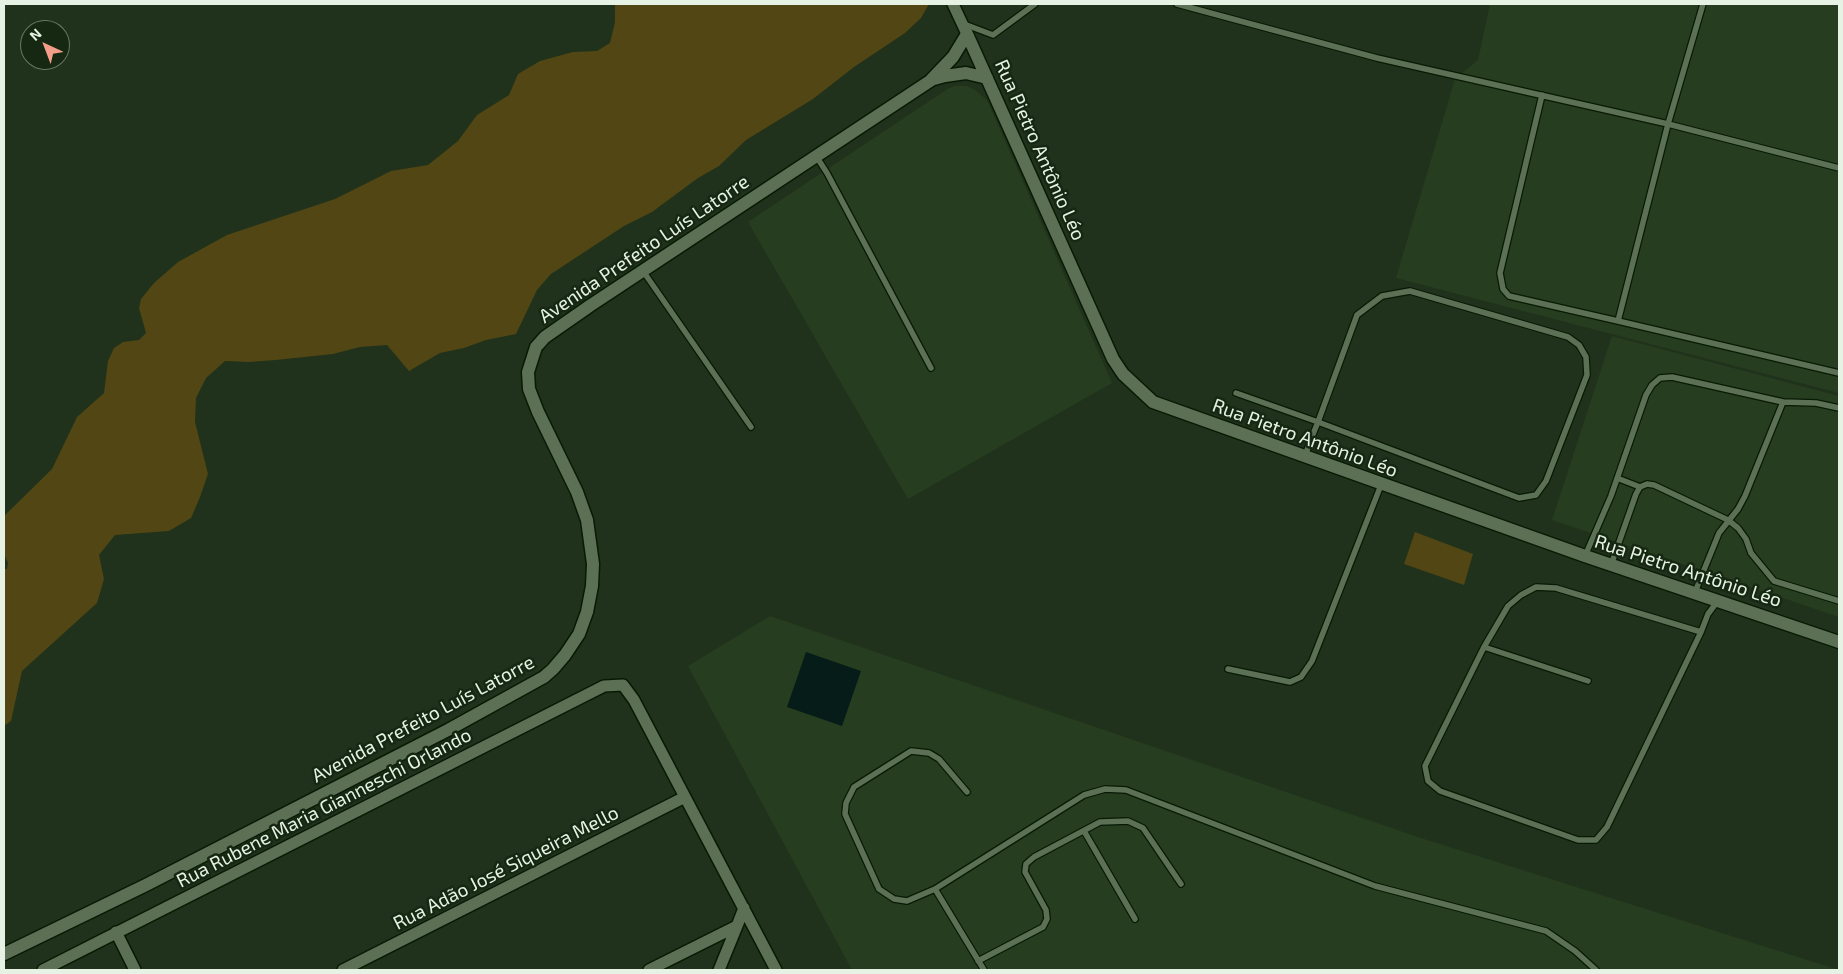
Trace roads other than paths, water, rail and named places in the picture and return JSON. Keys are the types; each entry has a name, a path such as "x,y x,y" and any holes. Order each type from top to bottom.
{"main road":[{"name":"Rua Pietro Antônio Léo","path":"964,28 1113,359 1123,374 1152,402 1381,485 1839,642"},
{"name":"Avenida Prefeito Luís Latorre","path":"4,954 146,885 439,734 544,678 554,669 579,634 587,612 592,586 593,564 587,520 577,492 538,412 529,389 528,372 536,347 545,337 930,81 953,57 964,28"},
{"name":"Avenida Prefeito Luís Latorre","path":"930,81 955,74 977,75 987,78"}],"street":[{"path":"953,4 964,28"},
{"name":"Rua Rubene Maria Gianneschi Orlando","path":"43,970 604,686 623,685 634,700 685,797"},
{"path":"685,797 776,970"},
{"name":"Rua Adão José Siqueira Mello","path":"342,970 685,797"},
{"path":"719,970 744,908"},
{"path":"649,970 737,926"},
{"path":"116,932 136,970"}],"lane":[{"path":"964,28 993,35 1035,4"},
{"path":"1177,4 1377,58 1668,124 1839,168"},
{"path":"1618,321 1668,124 1703,4"},
{"path":"1542,95 1500,273 1503,289 1510,296 1839,373"},
{"path":"816,156 827,173 931,368"},
{"path":"643,271 751,427"},
{"path":"1236,393 1318,422 1519,498 1536,495 1546,481 1587,376 1586,357 1579,345 1568,336 1410,291 1382,296 1357,315 1318,422 1305,457"},
{"path":"1585,556 1617,478 1646,395 1652,385 1660,378 1672,377 1783,402 1816,403 1839,408"},
{"path":"1695,592 1710,550 1719,533 1738,509 1745,496 1783,402"},
{"path":"1617,478 1640,487"},
{"path":"1611,565 1632,503 1640,487 1647,484 1654,485 1728,520 1738,528 1746,539 1751,553 1774,581 1839,601"},
{"path":"1228,669 1290,682 1301,677 1312,661 1381,485"},
{"path":"1701,632 1556,588 1536,587 1521,595 1508,606 1484,647 1425,766 1428,781 1440,791 1578,840 1596,840 1607,827 1701,632 1708,614 1718,600"},
{"path":"1484,647 1588,682"},
{"path":"967,792 939,759 928,753 911,751 854,787 846,804 844,814 879,890 894,899 907,901 935,889 1084,795 1105,789 1126,790 1376,886 1546,931 1575,951 1596,970"},
{"path":"978,961 1043,926 1047,919 1046,910 1024,872 1026,864 1034,857 1100,822 1128,821 1142,828 1181,884"},
{"path":"1084,831 1135,919"},
{"path":"935,889 984,970"}],"water":[{"path":"806,652 861,671 842,726 787,707"}]}
